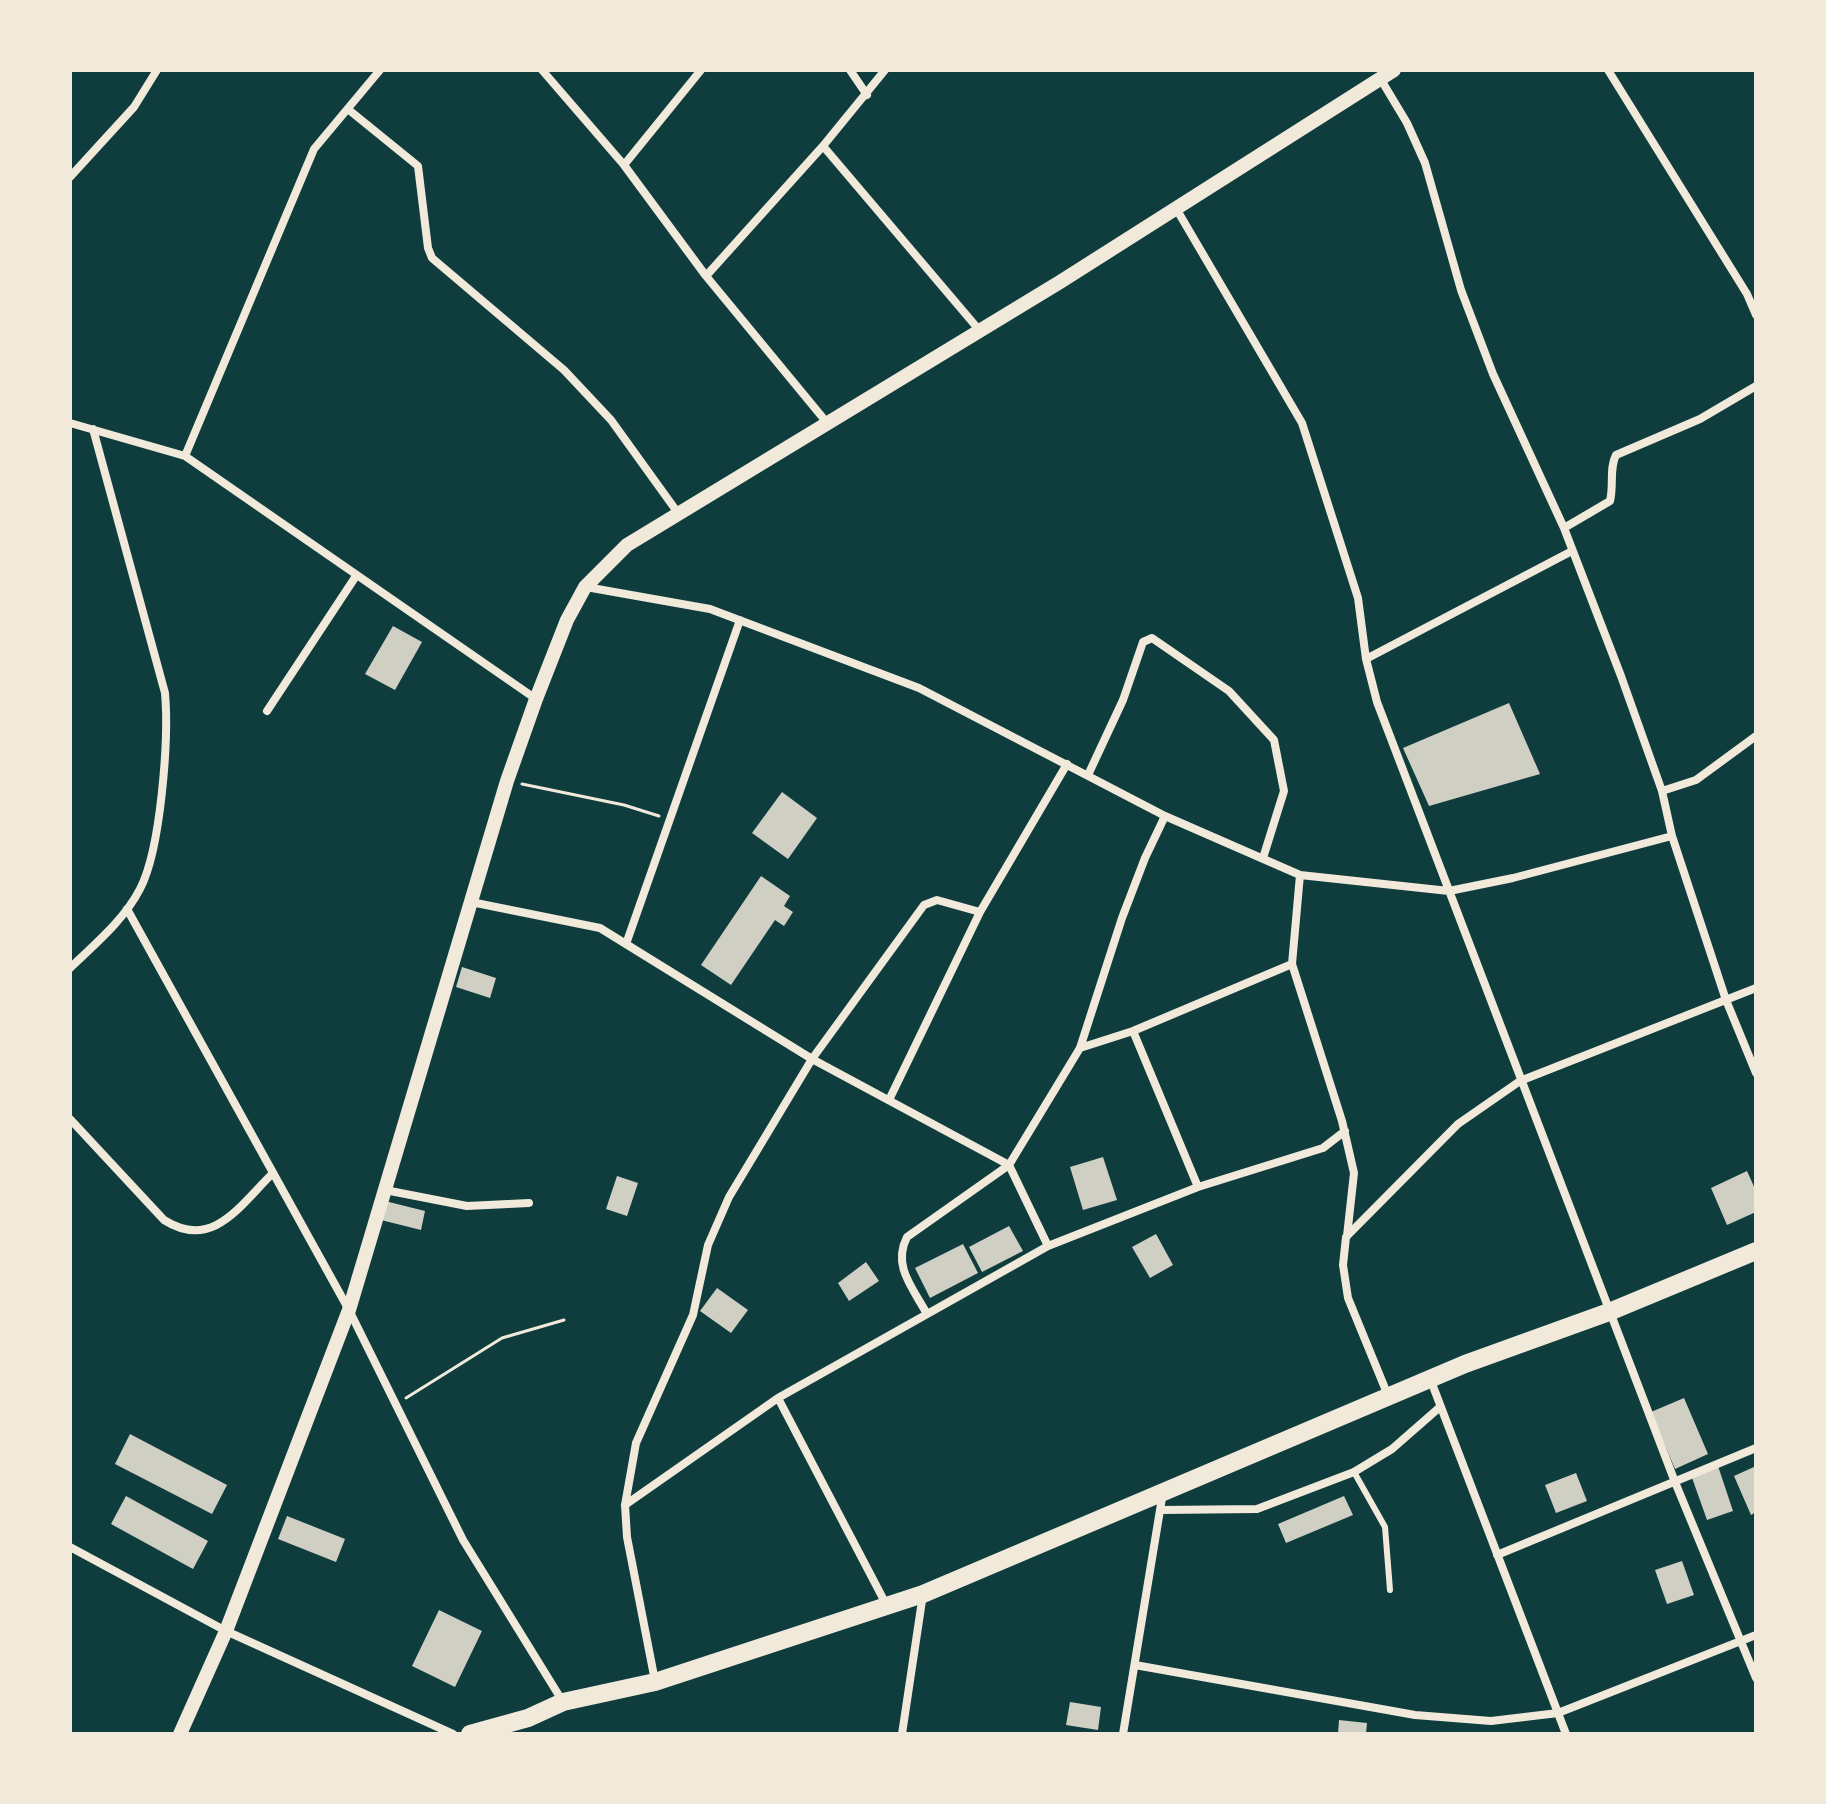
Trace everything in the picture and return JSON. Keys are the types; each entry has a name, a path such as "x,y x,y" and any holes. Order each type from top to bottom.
{"main road":[{"path":"470,1734 519,1728 563,1702 655,1682 923,1594 1465,1364 1609,1312 1756,1251"}],"street":[{"path":"70,177 134,107 157,70"},
{"path":"185,456 314,149 380,70"},
{"path":"542,70 624,165 706,276 828,424"},
{"path":"624,165 701,70"},
{"path":"850,70 867,95"},
{"path":"706,276 823,146 885,70"},
{"path":"180,1734 226,1631 349,1310 507,781 567,620 585,587 627,545 1177,210 1394,70"},
{"path":"1608,70 1747,294 1756,315"},
{"path":"1380,78 1407,123 1425,163 1461,290 1493,374 1564,528 1662,791 1672,836 1726,1000 1756,1073"},
{"path":"349,110 418,166 428,248 432,258 564,370 611,420 678,513"},
{"path":"823,146 980,331"},
{"path":"1177,210 1302,423 1358,598 1366,659 1377,702 1675,1482 1756,1678"},
{"path":"1564,528 1610,501 1615,484 1612,463 1616,455 1700,419 1756,386"},
{"path":"70,423 185,456 536,699"},
{"path":"70,968 127,909 147,872 168,720 165,693 93,429"},
{"path":"1366,659 1572,551"},
{"path":"267,711 356,576"},
{"path":"585,587 710,609 919,688 1165,816 1300,875 1449,891 1513,878 1672,836"},
{"path":"626,944 740,620"},
{"path":"1088,775 1123,700 1143,642 1152,638 1229,691 1274,740 1284,791 1263,858"},
{"path":"1662,791 1696,780 1756,736"},
{"path":"889,1100 980,912 1067,764"},
{"path":"927,1314 901,1267 901,1250 907,1237 1009,1165 1080,1048 1122,918 1165,816"},
{"path":"1300,875 1292,964 1345,1131 1354,1173 1343,1265 1348,1298 1389,1398"},
{"path":"655,1682 627,1537 625,1505 636,1443 693,1315 716,1221 812,1059 924,905 937,900 980,912"},
{"path":"471,902 600,928 812,1059 1009,1165 1048,1246"},
{"path":"127,909 349,1310 463,1540 563,1702"},
{"path":"1080,1048 1133,1031 1292,964"},
{"path":"1346,1237 1458,1124 1520,1081 1756,988"},
{"path":"1133,1031 1198,1187"},
{"path":"70,1119 164,1220 181,1231 200,1232 220,1225 273,1173"},
{"path":"625,1505 778,1398 1048,1246 1198,1187 1323,1148 1345,1131"},
{"path":"385,1190 467,1206 529,1203"},
{"path":"1431,1381 1566,1734"},
{"path":"778,1398 887,1606"},
{"path":"1160,1510 1257,1509 1354,1472 1392,1449 1440,1407"},
{"path":"1497,1555 1756,1448"},
{"path":"1123,1734 1163,1491"},
{"path":"70,1547 226,1631 453,1734"},
{"path":"902,1734 923,1594"},
{"path":"1135,1665 1415,1715 1491,1721 1558,1713 1756,1635"}],"lane":[{"path":"1354,1472 1385,1527 1390,1590"}],"path":[{"path":"507,781 624,805 670,820"},
{"path":"396,1404 502,1338 564,1320"}],"building":[{"path":"393,626 422,642 395,690 365,674"},
{"path":"1509,703 1540,774 1429,806 1403,748"},
{"path":"782,792 817,818 788,859 752,833"},
{"path":"761,876 790,896 784,906 793,912 784,926 775,920 731,985 701,965"},
{"path":"462,967 496,978 490,998 456,987"},
{"path":"1103,1157 1117,1200 1083,1210 1070,1167"},
{"path":"1747,1171 1756,1191 1756,1212 1727,1225 1711,1188"},
{"path":"617,1176 638,1183 627,1216 606,1209"},
{"path":"385,1201 425,1211 421,1230 381,1220"},
{"path":"1009,1226 1023,1251 982,1272 969,1247"},
{"path":"1156,1234 1173,1265 1150,1278 1132,1247"},
{"path":"963,1244 978,1273 930,1298 915,1268"},
{"path":"866,1262 879,1281 849,1301 838,1283"},
{"path":"717,1288 748,1310 731,1333 700,1311"},
{"path":"1684,1398 1708,1454 1675,1469 1651,1412"},
{"path":"130,1434 227,1485 212,1514 115,1464"},
{"path":"1718,1466 1733,1511 1707,1520 1691,1475"},
{"path":"1756,1466 1756,1512 1751,1515 1734,1476"},
{"path":"1576,1473 1587,1501 1556,1513 1545,1485"},
{"path":"126,1496 208,1541 193,1569 111,1524"},
{"path":"1344,1496 1353,1515 1286,1543 1278,1524"},
{"path":"287,1516 345,1539 336,1562 278,1539"},
{"path":"1682,1561 1694,1595 1667,1604 1655,1570"},
{"path":"439,1610 482,1631 455,1687 412,1666"},
{"path":"1070,1702 1101,1707 1098,1730 1066,1725"},
{"path":"1339,1720 1367,1723 1366,1734 1338,1734"}]}
